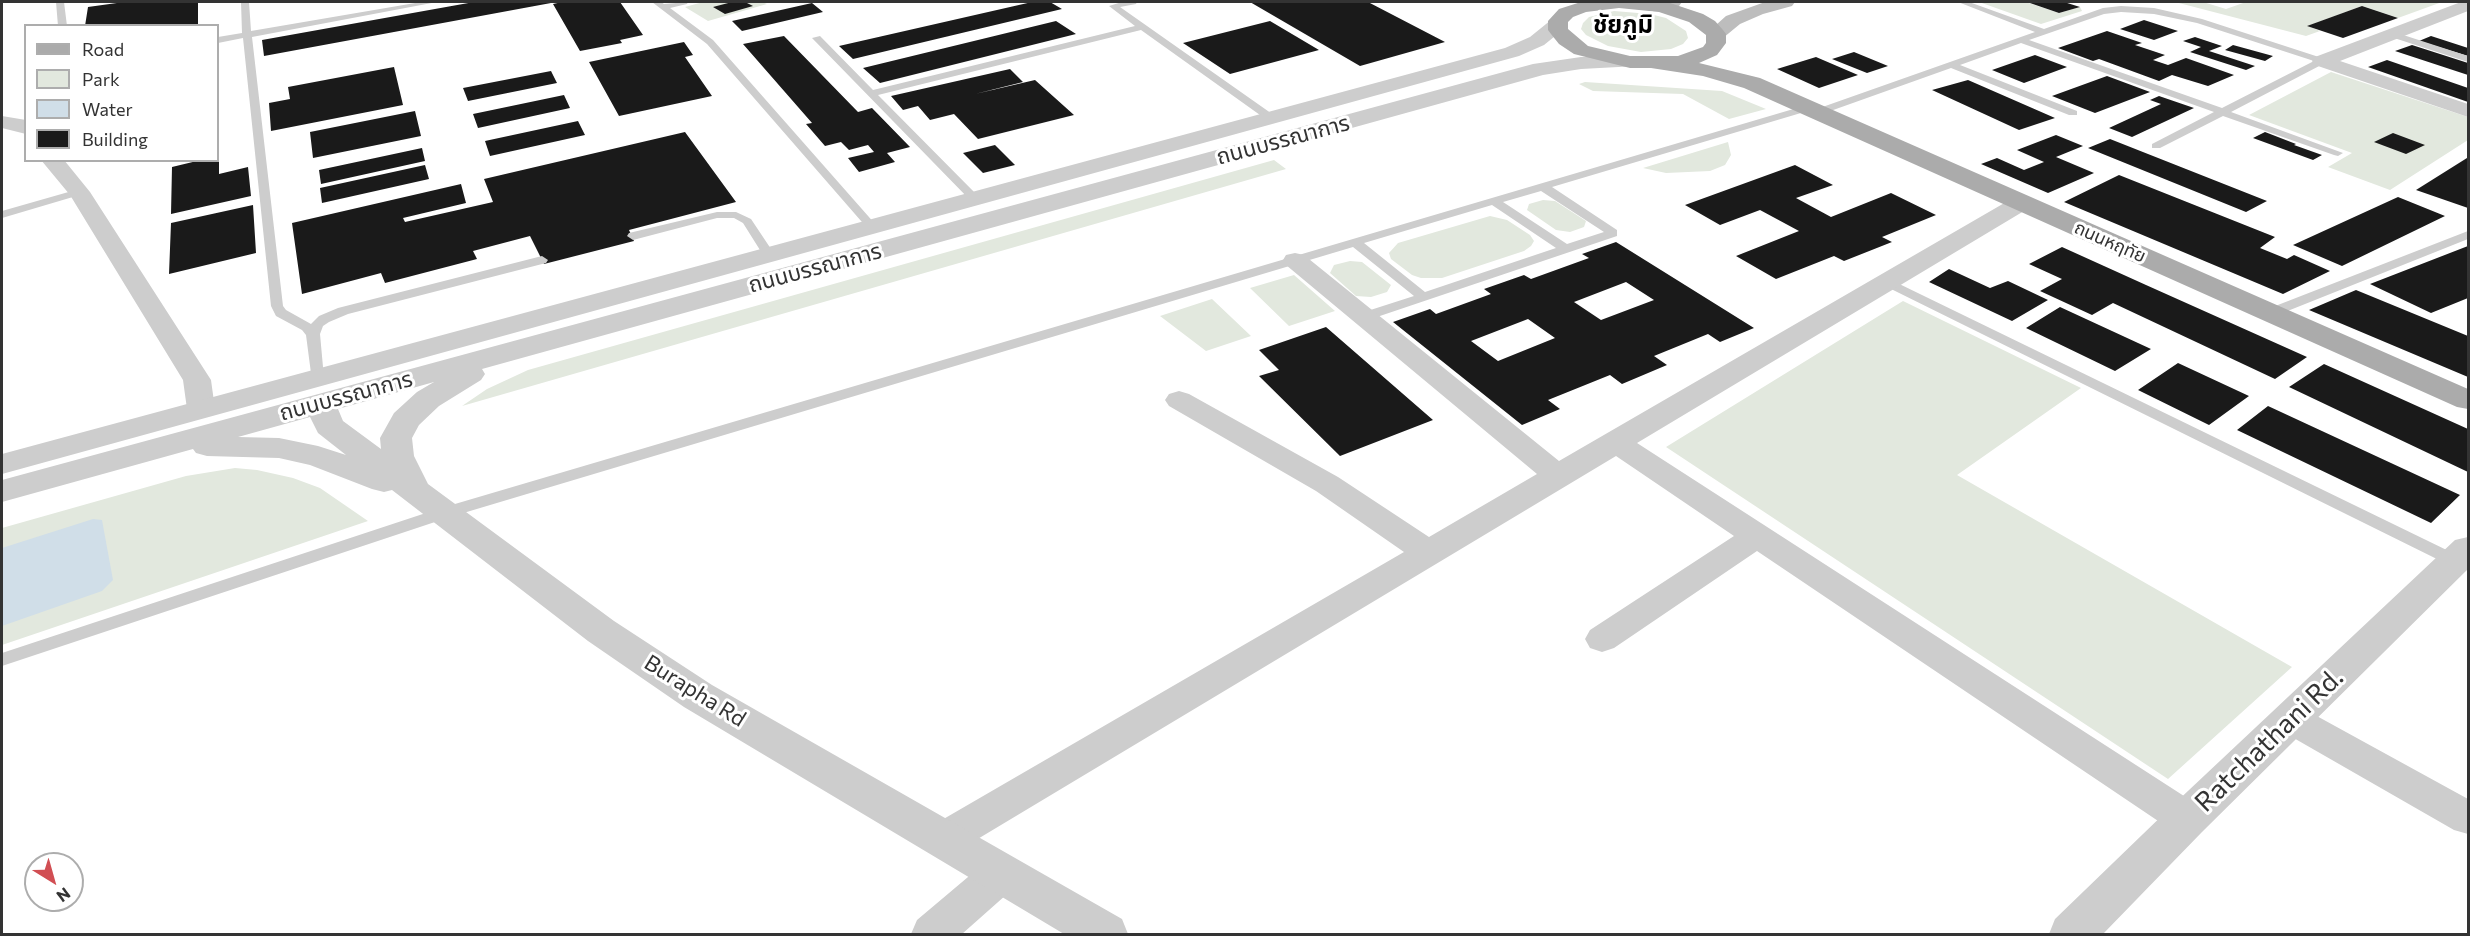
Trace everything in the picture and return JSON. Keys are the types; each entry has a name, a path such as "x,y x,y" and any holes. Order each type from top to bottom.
{"main road":[{"path":"1614,2 1619,2"},
{"path":"1556,16 1582,6 1619,2"},
{"name":"ถนนหฤทัย","path":"1619,2 1641,3 1671,9 1708,25 1728,64 1752,83"},
{"path":"1641,3 1672,2"},
{"path":"1643,63 1697,57 1710,51 1716,38 1733,20 1785,2"},
{"name":"ถนนหฤทัย","path":"1556,16 1558,30 1566,40 1581,50 1643,63 1704,70 1752,83 2469,400"}],"street":[{"path":"2322,61 2469,5"},
{"name":"ถนนบรรณาการ","path":"2,464 201,410 318,391 563,337 651,300 769,255 1512,52 1537,40 1556,16"},
{"path":"2322,61 2469,111"},
{"name":"ถนนบรรณาการ","path":"2,491 131,455 318,391 651,300 1095,191 1542,69 1581,63 1643,63"},
{"path":"1350,97 1377,114"},
{"path":"2,122 16,123 24,127"},
{"path":"54,162 79,192 197,380 201,410"},
{"path":"1073,172 1095,191"},
{"path":"942,840 2021,203"},
{"path":"1295,260 1558,477"},
{"path":"430,503 398,456 396,438 405,420 428,399 451,383 486,365 563,337"},
{"name":"Burapha Rd","path":"318,391 329,426 600,631 698,696 1105,934"},
{"path":"1179,400 1327,484 1430,553"},
{"path":"1616,442 2187,819"},
{"path":"131,455 207,446 279,448 318,456 430,503"},
{"path":"1602,639 1757,536"},
{"name":"Ratchathani Rd.","path":"2072,934 2187,819 2462,555"},
{"path":"2291,719 2469,818"},
{"path":"933,934 1001,874"}],"lane":[{"path":"60,2 63,24"},
{"path":"245,2 277,306 281,313 307,327 313,334"},
{"path":"219,40 433,2"},
{"path":"660,4 684,2"},
{"path":"1133,2 1113,6 1270,118"},
{"path":"1962,2 2044,32"},
{"path":"660,4 710,42 872,227"},
{"path":"2,660 430,503 1295,260 1542,186 1812,110 1951,65 2103,11 2121,9 2154,11 2199,21 2322,61"},
{"path":"872,93 1142,27"},
{"path":"2391,34 2469,59"},
{"path":"817,38 975,199"},
{"path":"2020,40 2337,153"},
{"path":"2156,146 2322,61"},
{"path":"1951,65 2073,113"},
{"path":"1363,318 1613,233 1542,186"},
{"path":"2,215 79,192"},
{"path":"1493,201 1566,249"},
{"path":"633,237 717,215 736,215 747,221 769,255"},
{"path":"2270,313 2469,234"},
{"path":"1355,242 1423,297"},
{"path":"318,391 313,334 317,324 343,311 542,260"},
{"path":"1887,282 2462,555"}],"green space":[{"path":"703,2 762,2 767,4 708,21 685,7"},
{"path":"1979,2 2026,2 2059,13 2080,7 2082,11 2041,24"},
{"path":"2175,2 2203,2 2226,9 2246,2 2442,2 2398,18 2362,6 2308,26 2320,31 2306,36"},
{"path":"1614,11 1650,14 1666,18 1686,31 1688,38 1683,44 1671,49 1641,52 1608,46 1586,35 1581,29 1589,17"},
{"path":"2331,72 2468,117 2468,140 2390,190 2328,167 2352,153 2249,115"},
{"path":"1585,82 1722,91 1766,109 1729,119 1683,94 1593,91 1579,84"},
{"path":"1728,142 1731,155 1725,165 1710,171 1666,173 1643,168"},
{"path":"1274,160 1286,169 462,406 487,389 528,370"},
{"path":"1543,200 1555,201 1586,221 1584,227 1570,232 1556,230 1527,210 1529,204"},
{"path":"1490,216 1507,220 1530,235 1534,241 1531,246 1524,251 1442,278 1421,278 1412,275 1391,259 1389,253 1398,243"},
{"path":"1350,261 1362,262 1391,285 1387,292 1371,297 1356,296 1330,273 1334,265"},
{"path":"1294,275 1335,311 1289,326 1250,288"},
{"path":"1212,299 1251,336 1206,351 1160,316"},
{"path":"1903,301 2081,388 1957,475 2292,667 2168,779 1666,447"},
{"path":"235,468 293,478 320,488 368,521 2,645 2,528 186,476"}],"water":[{"path":"93,519 102,520 113,580 102,591 2,626 2,548"}],"building":[{"path":"124,2 198,2 198,24 85,24 88,7"},
{"path":"474,2 551,3 264,56 262,40"},
{"path":"620,2 643,35 620,40 622,43 580,51 553,4"},
{"path":"732,2 745,2 753,6 725,14 713,7"},
{"path":"1032,2 1050,2 1062,9 853,59 839,46"},
{"path":"1250,2 1368,2 1445,42 1360,66"},
{"path":"2027,2 2064,2 2080,7 2059,13"},
{"path":"812,3 823,12 742,31 732,21"},
{"path":"2362,6 2398,18 2343,38 2307,26"},
{"path":"2144,20 2178,31 2154,40 2120,29"},
{"path":"1056,21 1076,34 880,83 863,68"},
{"path":"1270,21 1319,50 1230,74 1183,43"},
{"path":"2107,31 2142,43 2135,45 2165,55 2153,60 2168,65 2186,58 2234,75 2208,86 2172,75 2159,81 2099,59 2093,61 2058,48"},
{"path":"784,36 858,112 872,108 910,147 887,153 895,162 859,172 848,158 874,152 868,145 849,150 841,142 825,146 806,124 812,123 743,44"},
{"path":"2431,36 2468,48 2468,56 2419,41"},
{"path":"2195,37 2222,46 2209,51 2255,66 2246,70 2190,52 2201,47 2183,41"},
{"path":"684,42 693,55 685,57 712,96 619,116 589,62"},
{"path":"2233,45 2273,56 2265,61 2225,50"},
{"path":"2412,45 2468,63 2468,75 2395,51"},
{"path":"1854,52 1888,66 1867,73 1832,59"},
{"path":"2035,55 2067,67 2024,83 1992,70"},
{"path":"1816,57 1858,75 1819,88 1777,69"},
{"path":"2387,60 2468,88 2468,102 2368,67"},
{"path":"394,67 403,105 271,131 269,103 290,99 288,87"},
{"path":"1010,69 1023,82 975,94 1035,80 1074,115 978,139 954,114 930,120 918,106 903,110 891,96"},
{"path":"551,71 557,83 468,101 463,88"},
{"path":"2107,76 2150,92 2095,113 2052,96"},
{"path":"1968,80 2055,118 2019,130 1932,90"},
{"path":"564,95 570,108 478,128 473,114"},
{"path":"2159,96 2194,108 2132,137 2109,128 2161,104 2150,100"},
{"path":"415,111 421,136 313,158 310,132"},
{"path":"578,121 585,135 490,156 485,141"},
{"path":"685,132 736,202 629,230 634,241 544,264 530,236 473,251 477,259 385,283 381,273 302,294 292,223 461,184 466,203 403,218 405,222 493,202 484,179"},
{"path":"2265,132 2322,155 2313,160 2253,138"},
{"path":"2393,133 2425,145 2406,154 2374,142"},
{"path":"2056,135 2083,146 2056,157 2094,173 2048,193 1981,164 1997,158 2024,170 2044,162 2017,150"},
{"path":"2110,139 2267,201 2246,212 2088,148"},
{"path":"995,145 1015,165 983,173 963,153"},
{"path":"422,148 425,161 321,184 319,170"},
{"path":"2467,158 2468,208 2416,190"},
{"path":"193,162 219,162 219,174 248,167 251,196 171,214 172,167"},
{"path":"425,165 429,179 322,203 320,188"},
{"path":"1795,165 1833,185 1796,198 1831,217 1891,193 1936,215 1882,237 1892,242 1844,261 1834,256 1776,279 1736,256 1799,231 1760,210 1720,225 1685,205"},
{"path":"2119,175 2275,237 2260,248 2287,259 2294,255 2330,271 2283,294 2064,202"},
{"path":"2398,197 2445,216 2342,266 2293,245"},
{"path":"253,205 256,253 169,274 171,223"},
{"path":"1616,242 1754,328 1720,342 1708,334 1654,356 1667,365 1622,384 1610,375 1548,400 1560,409 1522,425 1393,322 1430,309 1436,314 1491,294 1484,289 1524,275 1531,279 1589,258 1582,254","holes":["1626,282 1654,300 1601,320 1574,302","1528,319 1555,338 1498,361 1471,341"]},
{"path":"2468,246 2468,298 2431,313 2370,284"},
{"path":"2062,247 2307,357 2275,379 2113,303 2092,315 2040,291 2062,279 2029,264"},
{"path":"1949,269 1990,288 2008,281 2048,300 2012,321 1929,282"},
{"path":"2356,290 2468,336 2468,377 2309,310"},
{"path":"2060,307 2151,349 2115,371 2026,328"},
{"path":"1326,327 1433,420 1340,456 1259,376 1279,370 1259,350"},
{"path":"2178,363 2249,396 2209,425 2138,390"},
{"path":"2324,364 2468,429 2468,472 2289,387"},
{"path":"2268,406 2460,495 2431,523 2237,430"}],"district":[{"name":"ชัยภูมิ","path":"1623,25"}]}
